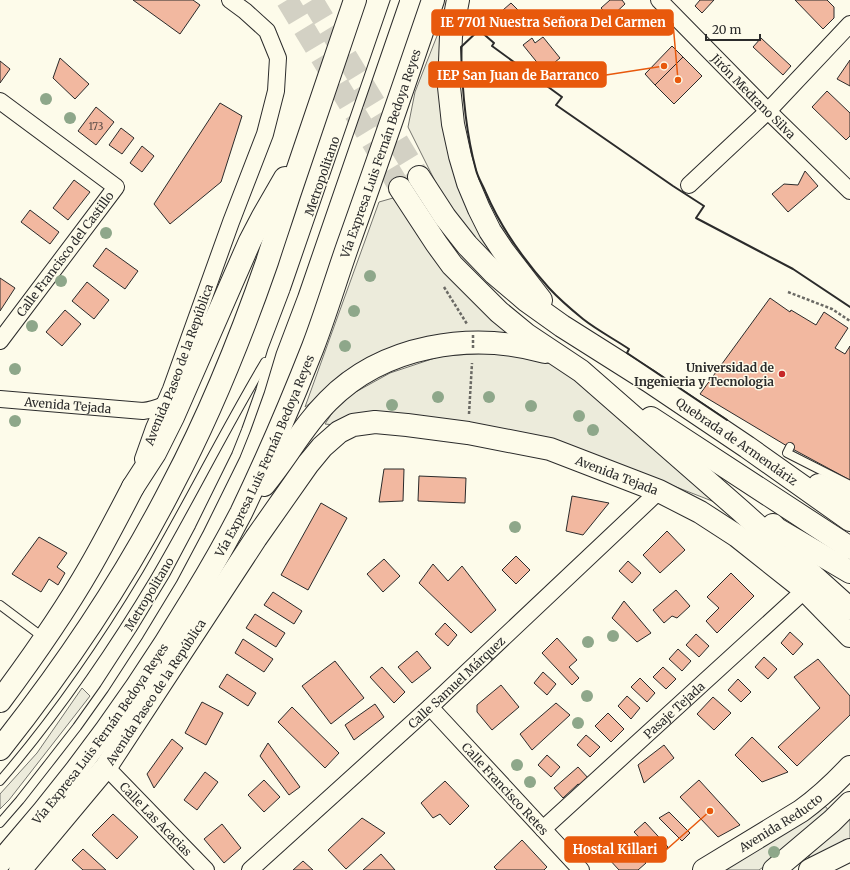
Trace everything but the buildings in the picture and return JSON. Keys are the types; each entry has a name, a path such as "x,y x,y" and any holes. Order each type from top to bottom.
{"main road":[{"path":"0,749 49,685 95,619 128,566 173,486 208,412 242,329 266,264 355,0"},
{"name":"Vía Expresa Luis Fernán Bedoya Reyes","path":"0,862 62,789 144,677 176,627 240,514 281,425 313,346 433,0"},
{"path":"458,0 451,36 449,87 453,124 468,183 479,210 490,231 523,278 562,326"},
{"path":"133,487 155,453 185,391 250,241 265,212 309,137"},
{"name":"Quebrada de Armendáriz","path":"419,177 445,217 467,245 488,268 527,301 562,326 649,381 747,447 850,520"},
{"path":"400,188 452,265 498,312 527,335 580,371 850,548"},
{"path":"240,514 263,487 317,412 349,383 383,363 400,355 417,350 435,346 467,343 493,343 535,349 556,354"},
{"path":"580,371 740,510 850,609"},
{"path":"164,404 185,391"},
{"name":"Avenida Tejada","path":"340,432 353,425 375,422 468,433 550,449 659,491 700,512 737,536 805,590 850,636"},
{"name":"Avenida Paseo de la República","path":"20,870 106,767 260,532 308,464 322,447 340,432"},
{"path":"747,447 847,495"},
{"path":"715,460 777,529 850,572"},
{"name":"Avenida Paseo de la República","path":"0,701 68,603 90,567 133,487"},
{"name":"Avenida Reducto","path":"704,870 801,811 834,784 850,767"},
{"path":"774,870 850,804"},
{"path":"810,870 850,850"}],"street":[{"name":"Avenida Paseo de la República","path":"133,487 146,447 172,389 230,222 265,134 276,91 278,58 267,31 245,11 230,0"},
{"name":"Jirón Medrano Silva","path":"660,0 768,111 850,191"},
{"path":"689,185 768,111 850,24"},
{"name":"Calle Francisco del Castillo","path":"0,101 116,187 0,341"},
{"name":"Avenida Tejada","path":"0,399 136,411 151,410 164,404"},
{"path":"136,411 147,417 154,428"},
{"name":"Calle Samuel Márquez","path":"250,870 430,707 659,491"},
{"name":"Pasaje Tejada","path":"543,829 805,590"},
{"name":"Calle Francisco Retes","path":"430,707 581,870"},
{"name":"Calle Las Acacias","path":"106,767 206,870"}],"lane":[{"name":"Metropolitano","path":"0,823 49,764 82,720 139,635 173,579 236,456 260,391 272,351 294,293 394,2"},
{"name":"Metropolitano","path":"0,781 37,736 63,701 121,616 166,540 272,351"},
{"path":"790,447 787,453 847,495"},
{"path":"0,605 45,638"}],"path":[{"path":"788,292 832,309 850,321"},
{"path":"473,334 473,348"},
{"path":"468,433 472,363"}],"shaded area":[{"path":"446,13 444,111 519,287 472,239 440,191 408,127 415,92"},
{"path":"393,198 430,249 525,339 367,364 305,407 379,202"},
{"path":"509,352 547,361 589,382 730,508 648,476 419,434 325,424 336,407 352,394 390,373 441,356"},
{"path":"82,688 90,696 9,800 0,809 0,794 37,753"},
{"path":"825,806 829,811 792,847 759,870 723,870"},
{"path":"850,817 850,840 806,862 812,851"}],"tunnel":[{"path":"287,0 400,188"},
{"path":"312,0 419,177"}],"wall":[{"path":"727,420 627,353 629,349 594,327 574,312 549,288 522,255 506,231 492,206 477,173 469,140 463,94 461,47 479,30 494,43 492,46 562,97 556,105 704,206 696,218 793,269 850,307"}],"place":[{"name":"IEP San Juan de Barranco","path":"664,66"},
{"name":"IE 7701 Nuestra Señora Del Carmen","path":"678,80"},
{"name":"Universidad de Ingenieria y Tecnologia","path":"782,374"},
{"name":"Hostal Killari","path":"710,811"}]}
